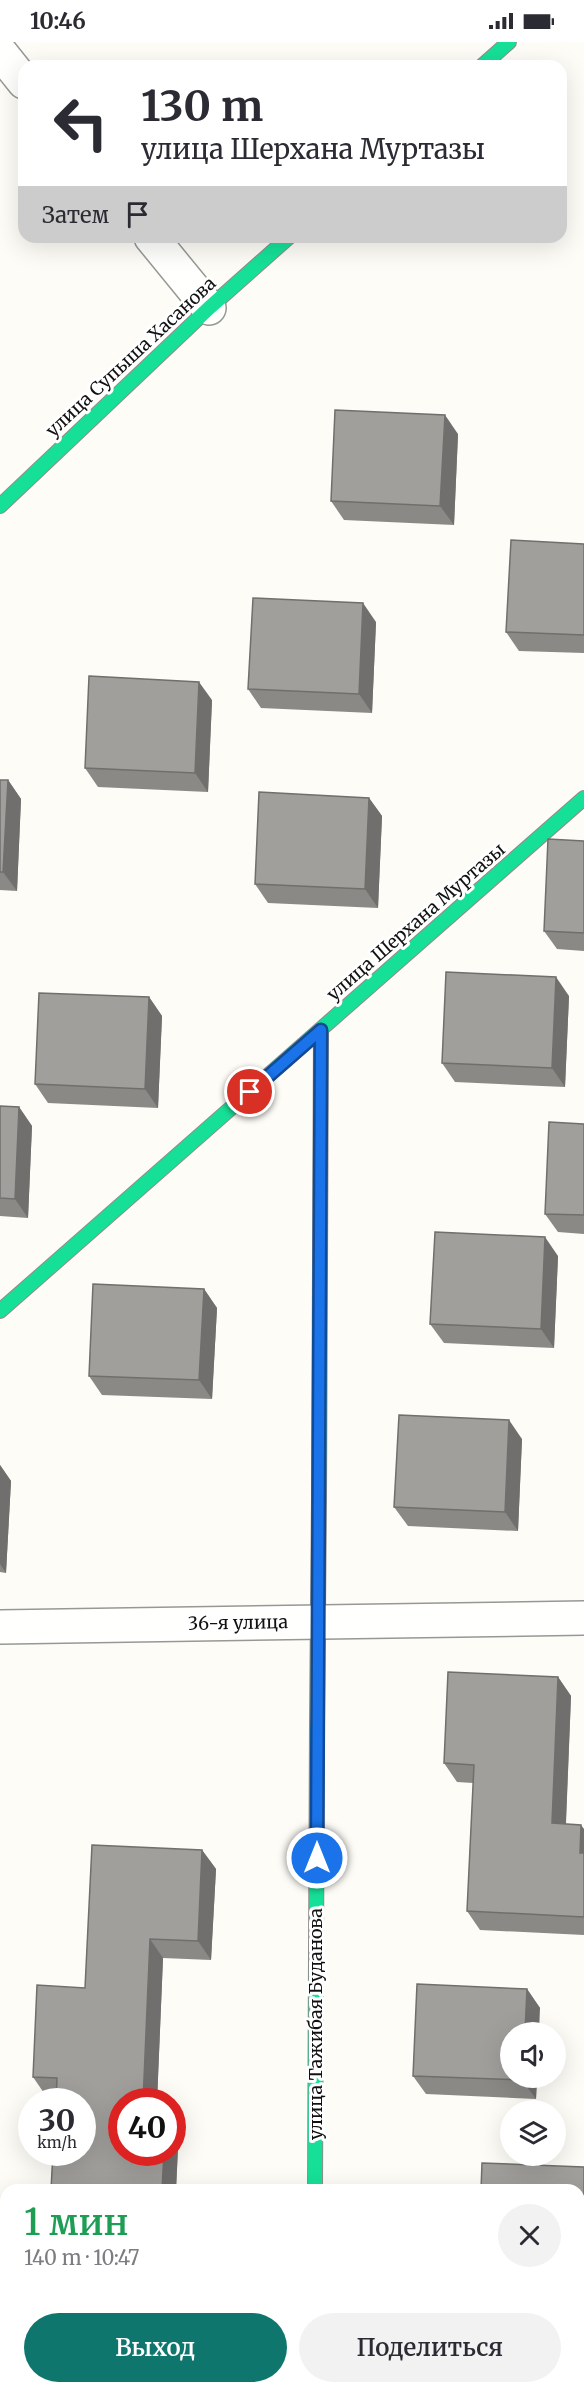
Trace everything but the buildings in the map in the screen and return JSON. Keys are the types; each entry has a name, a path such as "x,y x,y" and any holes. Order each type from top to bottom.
{"street":[{"path":"489,60 509,42"},
{"path":"0,52 18,74"},
{"path":"156,243 209,308"},
{"name":"улица Супыша Хасанова","path":"0,506 209,308 282,243"},
{"name":"улица Шерхана Муртазы","path":"0,1311 584,798"},
{"name":"улица Тажибая Буданова","path":"315,2184 321,1030"},
{"name":"36-я улица","path":"0,1627 584,1618"}],"traffic: fast":[{"path":"489,60 509,42"},
{"path":"0,506 209,308 282,243"},
{"path":"0,1311 584,798"},
{"path":"319,1499 321,1030"},
{"path":"315,2184 317,1723"}],"traffic: slow":[{"path":"317,1723 319,1499"}],"route":[{"path":"250,1092 321,1030 317,1858"}]}
